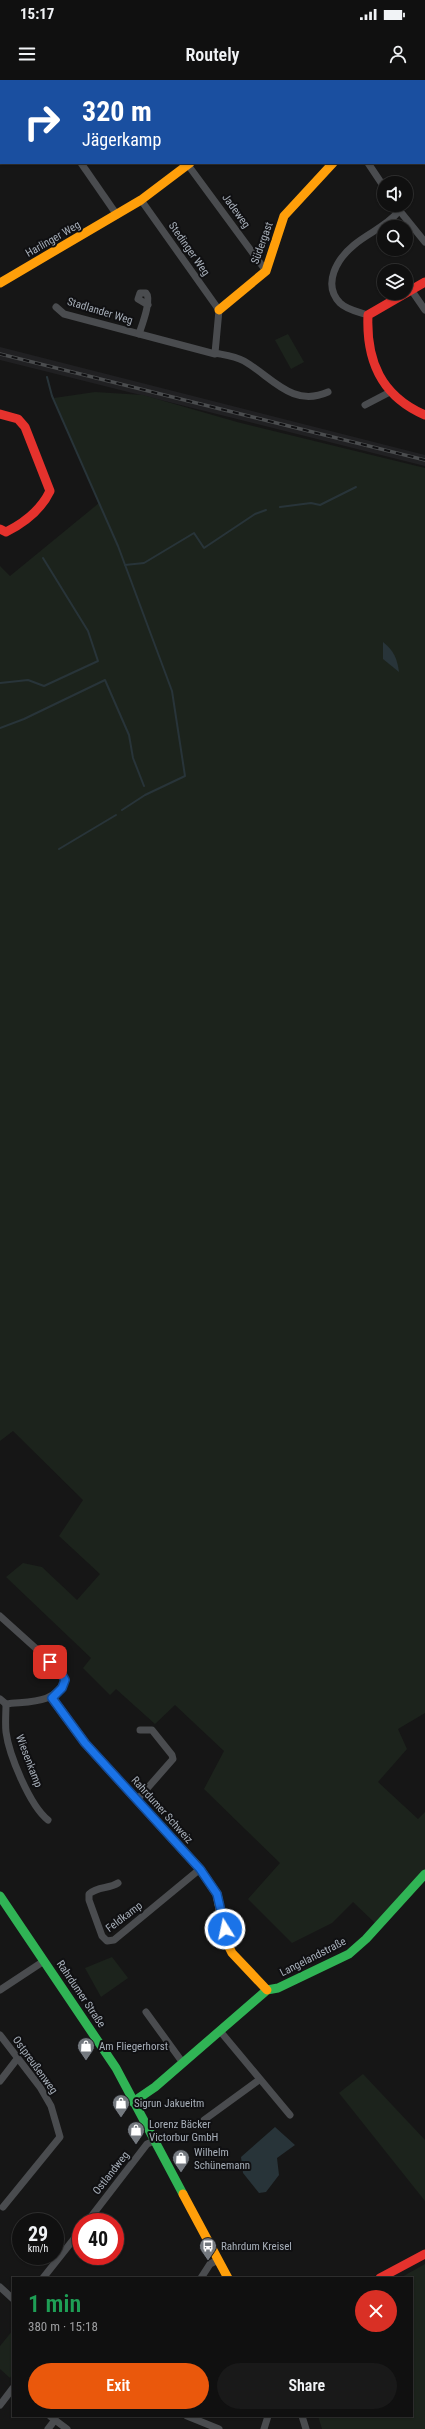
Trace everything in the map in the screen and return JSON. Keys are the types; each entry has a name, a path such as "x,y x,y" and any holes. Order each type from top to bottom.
{"street":[{"path":"82,164 117,215"},
{"name":"Harlinger Weg","path":"0,283 141,200 189,164"},
{"name":"Jadeweg","path":"189,164 266,271"},
{"name":"Südergast","path":"219,310 266,271 284,216 332,164"},
{"path":"369,164 377,176"},
{"name":"Stedinger Weg","path":"141,200 219,310"},
{"path":"396,300 368,315 350,310 340,304 334,294 330,282 335,269 353,245 392,219 398,212 425,242"},
{"path":"413,290 425,282"},
{"path":"413,292 425,310"},
{"name":"Stadlander Weg","path":"139,334 148,305"},
{"name":"Stadlander Weg","path":"56,307 64,314 243,360 258,370 278,387 287,391 314,397 328,392"},
{"path":"215,354 219,310"},
{"path":"368,315 366,333 368,351 390,392 404,406 425,415"},
{"path":"365,405 390,392"},
{"path":"0,414 18,419 26,426 50,491 47,498 15,528 6,532 0,529"},
{"path":"0,1616 60,1671 65,1680 62,1688 52,1698 3,1701"},
{"name":"Rahrdumer Schweiz","path":"52,1698 85,1743 200,1869 217,1894 223,1915 226,1943 232,1953 267,1990"},
{"name":"Wiesenkamp","path":"3,1701 6,1732 10,1748 32,1800 39,1813 48,1820"},
{"path":"137,1800 173,1759 172,1755 152,1730 140,1730"},
{"name":"Feldkamp","path":"118,1883 112,1887 94,1889 89,1894 88,1900 102,1936 107,1942 114,1940 200,1869"},
{"name":"Langelandstraße","path":"133,2102 154,2087 267,1990 278,1988 349,1954 366,1939 425,1874"},
{"name":"Rahrdumer Straße","path":"0,1896 110,2058 227,2277"},
{"path":"0,1990 44,1961"},
{"path":"146,2012 183,2062"},
{"path":"220,2031 259,2080 290,2115"},
{"name":"Ostpreußenweg","path":"0,2036 40,2087 51,2106 60,2138 3,2207"},
{"path":"0,2081 17,2059"},
{"path":"204,2120 259,2080"},
{"name":"Ostlandweg","path":"94,2213 147,2144 154,2140"},
{"path":"45,2277 72,2242"},
{"path":"382,2277 425,2254"},
{"path":"202,2277 210,2264 218,2260"},
{"path":"0,2287 12,2298"},
{"path":"0,2405 12,2389"},
{"path":"189,2417 219,2429"},
{"path":"264,2429 268,2417"},
{"path":"302,2417 306,2429"},
{"path":"48,2429 52,2418 67,2429"}],"shaded area":[{"path":"288,334 304,362 291,369 275,340"},
{"path":"0,347 425,455 425,466 0,360"},
{"path":"95,392 143,395 237,422 425,468 425,1713 398,1729 407,1749 378,1782 418,1819 425,1812 425,1870 375,1923 353,1902 332,1923 292,1943 248,1899 280,1863 204,1789 224,1751 175,1705 155,1724 116,1689 110,1695 83,1668 91,1658 6,1577 23,1563 42,1567 77,1600 100,1574 59,1536 83,1500 13,1431 0,1441 0,566 10,576 99,503 54,398"},
{"path":"383,642 394,655 399,672 383,659"},
{"path":"112,1957 128,1978 101,1997 85,1968"},
{"path":"363,2074 425,2140 425,2201 339,2093"},
{"path":"275,2127 295,2145 277,2158 279,2175 266,2192 259,2193 243,2173 241,2157"},
{"path":"425,2264 425,2429 322,2429 318,2417 413,2417 413,2277 402,2277"},
{"path":"12,2331 12,2375 10,2378 0,2369 0,2346"}],"waterway":[{"path":"47,377 52,396 118,546 172,691 185,776 145,795 122,810"},
{"path":"280,507 311,503 320,505 356,487"},
{"path":"125,565 144,563 194,533 204,548 255,514 266,510"},
{"path":"0,683 28,680 44,686 98,661 88,631 43,558"},
{"path":"0,728 24,719 105,680 129,735 133,758 144,786"},
{"path":"59,849 116,815"}],"railway":[{"path":"0,354 425,460"}],"traffic: fast":[{"path":"133,2102 155,2087 267,1990 278,1988 349,1954 366,1939 425,1874"},
{"path":"0,1896 116,2068 183,2194"}],"traffic: slow":[{"path":"0,283 141,200 189,164"},
{"path":"219,310 266,271 284,216 332,164"},
{"path":"157,1822 200,1869 217,1894 227,1943 232,1953 267,1990"},
{"path":"183,2194 227,2277"}],"traffic: jam":[{"path":"425,282 368,315 370,347 379,375 397,398 425,415"},
{"path":"0,414 18,419 25,427 50,491 37,510 25,520 6,532 0,529"},
{"path":"52,1698 85,1743 157,1822"},
{"path":"382,2277 425,2254"}],"place":[{"name":"Am Fliegerhorst","path":"86,2061"},
{"name":"Sigrun Jakueitm","path":"121,2118"},
{"name":"Lorenz Bäcker Victorbur GmbH","path":"136,2145"},
{"name":"Wilhelm Schünemann","path":"181,2173"},
{"name":"Rahrdum Kreisel","path":"208,2261"}],"route":[{"path":"50,1662 60,1671 65,1680 62,1688 52,1698 58,1709 85,1743 200,1869 217,1894 225,1929"}]}
